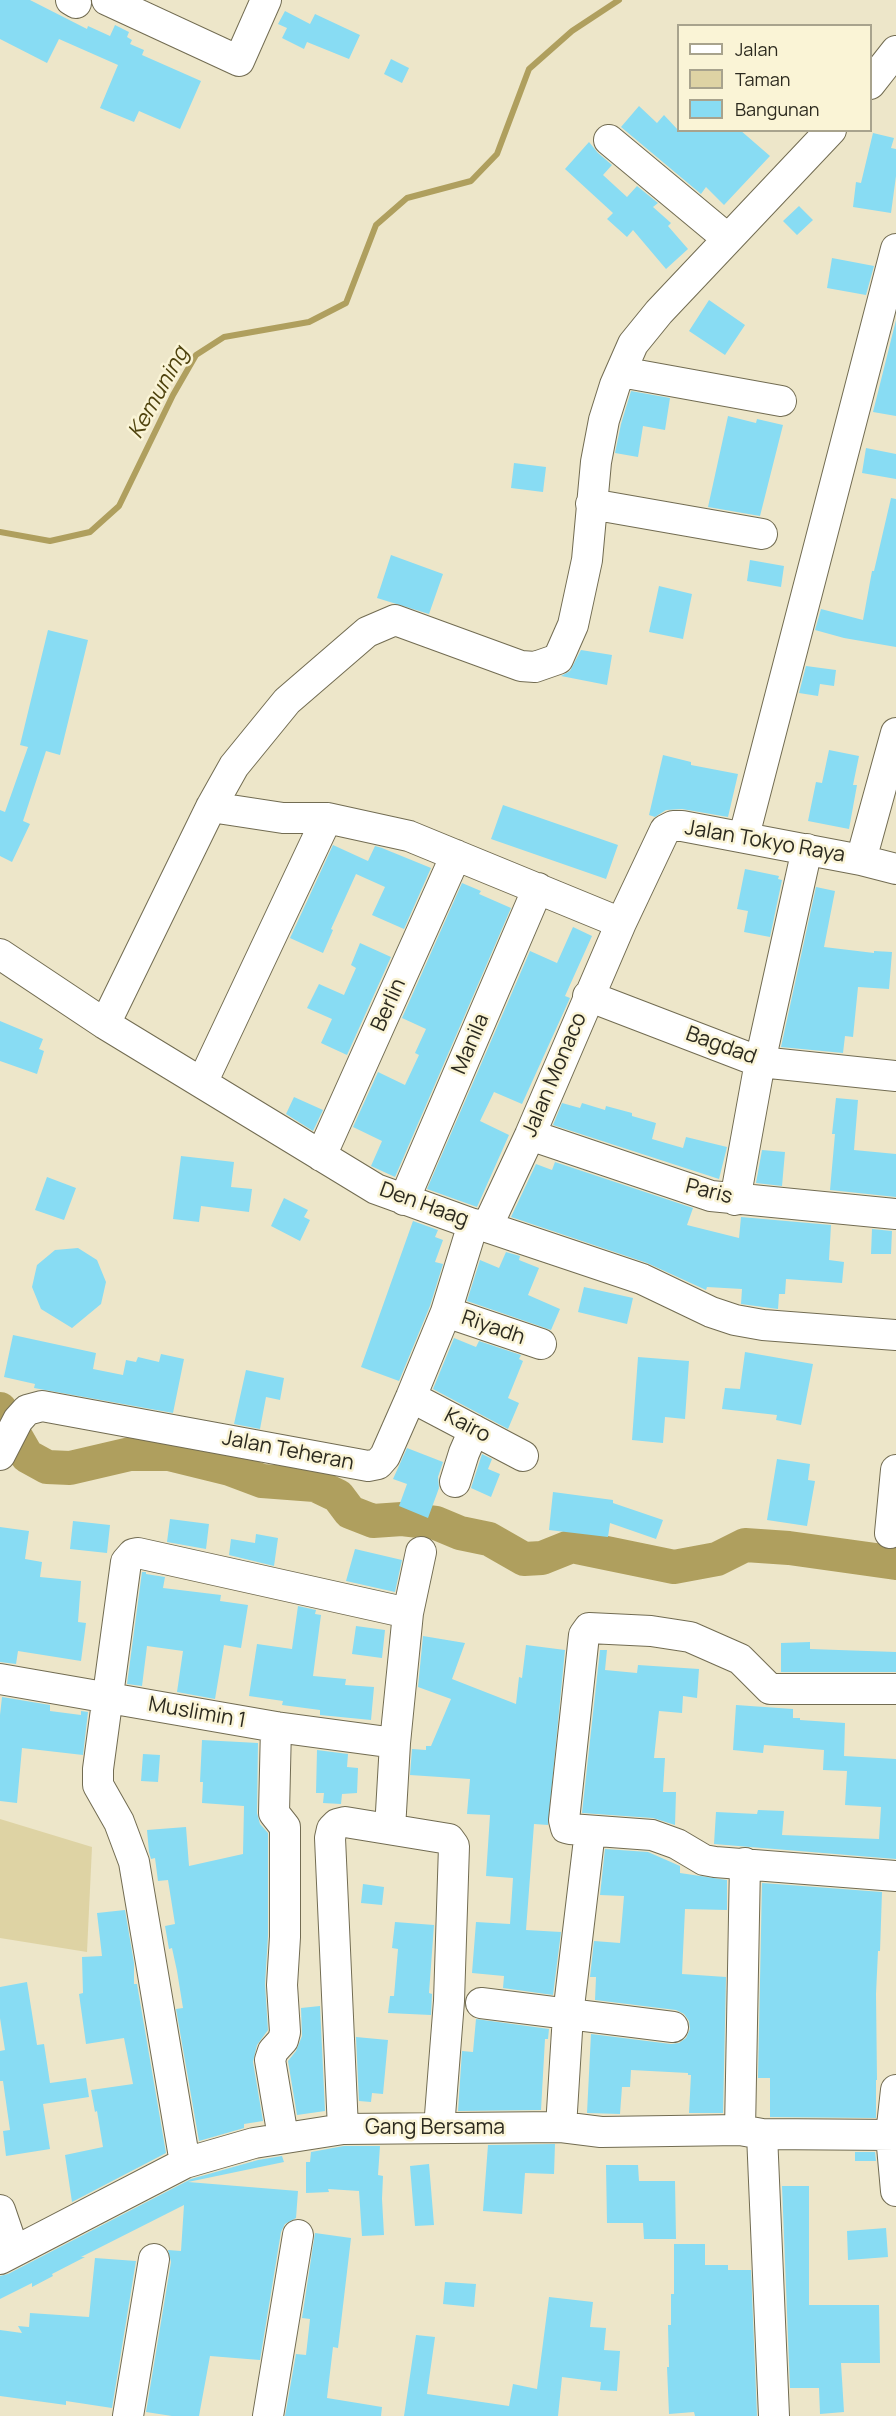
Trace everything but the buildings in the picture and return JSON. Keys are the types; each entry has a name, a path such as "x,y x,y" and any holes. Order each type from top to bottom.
{"street":[{"path":"107,0 239,61 266,0"},
{"path":"872,81 896,51"},
{"path":"105,1024 211,807 234,766 287,701 367,632 395,620 520,666 535,668 558,659 573,625 584,571 596,462 604,420 633,344 659,312 728,239 814,136"},
{"path":"609,140 728,239"},
{"path":"744,836 896,249"},
{"path":"621,372 781,401"},
{"path":"591,504 762,534"},
{"path":"861,860 896,733"},
{"path":"211,807 283,818 327,818 409,836 621,923"},
{"path":"202,1083 327,818"},
{"name":"Jalan Tokyo Raya","path":"621,923 665,830 673,826 744,836 896,869"},
{"path":"735,1200 760,1062 807,849"},
{"name":"Berlin","path":"321,1156 456,855"},
{"name":"Manila","path":"404,1200 538,888"},
{"name":"Jalan Monaco","path":"480,1226 530,1135 621,923"},
{"name":"Den Haag","path":"0,954 105,1024 352,1176 404,1200 642,1279 711,1312 735,1320 763,1325 896,1335"},
{"name":"Bagdad","path":"588,996 760,1062 896,1076"},
{"name":"Paris","path":"530,1135 703,1193 735,1200 896,1214"},
{"name":"Jalan Teheran","path":"7,1440 27,1410 42,1406 368,1466 378,1464 385,1456 411,1397 480,1226"},
{"name":"Riyadh","path":"446,1312 541,1344"},
{"name":"Kairo","path":"411,1397 523,1456"},
{"path":"455,1482 474,1430"},
{"path":"890,1533 896,1470"},
{"path":"390,1829 395,1743 408,1613 421,1552"},
{"path":"185,2163 134,1862 119,1822 98,1785 107,1697 126,1562 133,1554 138,1553 408,1613"},
{"path":"896,1689 770,1689 740,1659 690,1637 651,1631 590,1628 584,1635 564,1820 566,1828 652,1835 677,1844 704,1860 896,1876"},
{"name":"Muslimin 1","path":"0,1679 276,1726 395,1743"},
{"path":"276,1726 274,1813 285,1827 285,1937 282,1985 285,2032 283,2040 273,2051 270,2060 283,2137"},
{"path":"343,2129 330,1838 332,1829 337,1824 345,1822 450,1839 453,1846 449,2001 439,2128"},
{"path":"561,2127 568,2015 590,1831"},
{"path":"745,1863 751,2132 774,2416"},
{"path":"481,2003 673,2027"},
{"path":"896,2090 893,2135 896,2191"},
{"name":"Gang Bersama","path":"7,2255 185,2163 283,2137 343,2129 561,2127 601,2132 893,2135"},
{"path":"0,2210 7,2255"},
{"path":"268,2416 297,2235"},
{"path":"128,2416 154,2259"}],"green space":[{"path":"0,1819 92,1847 87,1952 0,1938"}],"waterway":[{"name":"Kemuning","path":"0,532 50,541 90,532 119,506 173,395 196,355 224,337 309,322 346,303 376,225 407,198 471,181 497,154 529,69 572,31 619,0"},
{"path":"0,1409 27,1456 47,1467 70,1468 130,1454 169,1454 230,1469 262,1481 315,1485 338,1496 350,1512 373,1521 402,1519 436,1523 460,1533 489,1539 524,1559 542,1558 572,1546 674,1567 717,1559 745,1545 789,1548 896,1563"}]}
